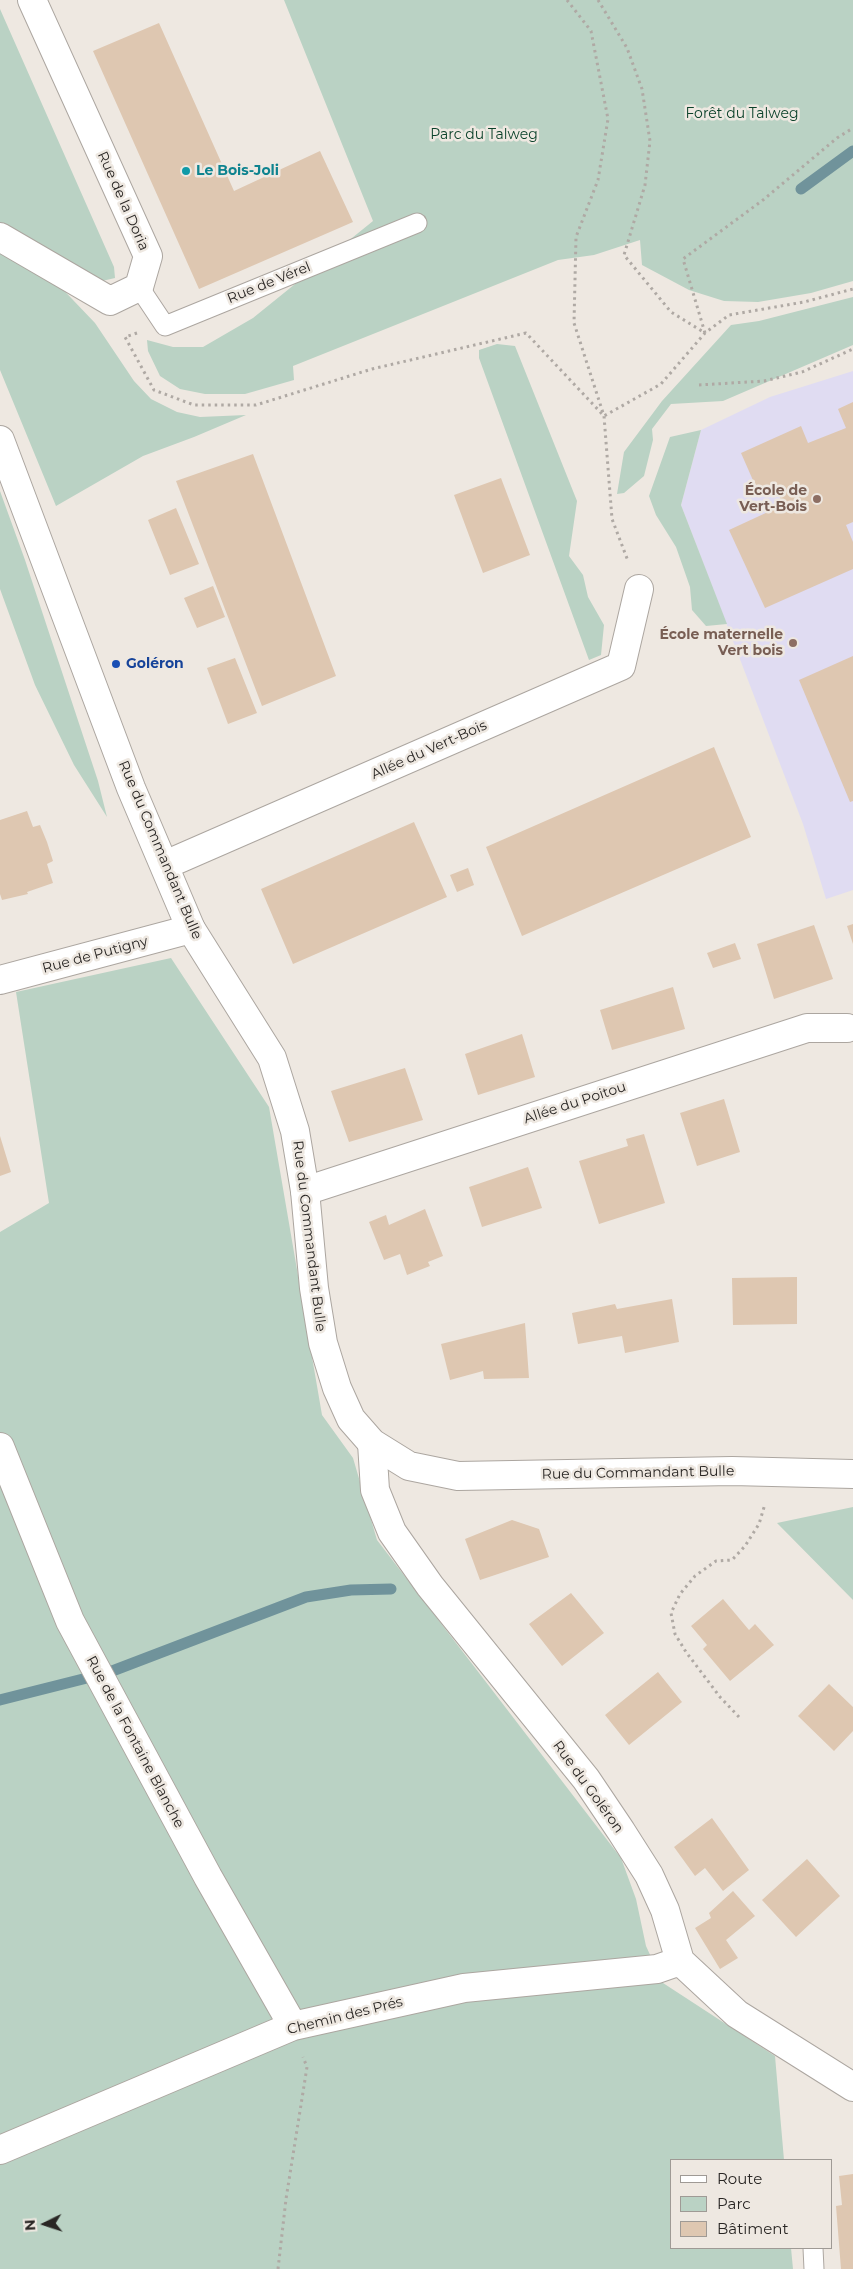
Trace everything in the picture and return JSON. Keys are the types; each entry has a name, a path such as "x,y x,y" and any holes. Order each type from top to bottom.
{"street":[{"name":"Rue de la Doria","path":"32,0 148,256 138,287"},
{"path":"0,237 110,301 138,287"},
{"name":"Rue du Commandant Bulle","path":"0,440 131,788 191,928 272,1058 295,1131 305,1191 314,1288 323,1344 336,1388 351,1419 372,1443 409,1466 458,1476 732,1471 853,1474"},
{"name":"Allée du Vert-Bois","path":"165,865 621,666 639,589"},
{"name":"Rue de Putigny","path":"0,980 191,928"},
{"name":"Allée du Poitou","path":"305,1191 807,1028 847,1028"},
{"name":"Rue du Goléron","path":"372,1443 375,1490 392,1532 430,1586 586,1779 622,1831 649,1875 665,1910 680,1961"},
{"name":"Rue de la Fontaine Blanche","path":"0,1447 70,1621 208,1877 293,2026"},
{"path":"680,1961 737,2014 853,2087"},
{"name":"Chemin des Prés","path":"0,2150 293,2026 464,1988 657,1969 680,1961"}],"lane":[{"name":"Rue de Vérel","path":"165,326 417,223"},
{"path":"138,287 165,326"},
{"path":"813,2249 814,2269"}],"path":[{"path":"567,0 592,32 608,120 598,180 576,237 574,323 604,416 612,519 639,589"},
{"path":"601,1 627,48 639,81 650,141 645,185 624,255 671,312 705,333"},
{"path":"705,333 683,259 762,200 837,138 853,128"},
{"path":"604,416 661,384 705,333 729,315 804,302 853,289"},
{"path":"165,326 125,336 154,390 194,405 256,405 372,369 526,333 604,416"},
{"path":"699,385 764,381 802,372 853,349"},
{"path":"739,1717 720,1697 686,1652 675,1634 671,1613 680,1594 695,1576 716,1561 732,1560 745,1546 759,1524 775,1472"},
{"path":"278,2269 286,2199 307,2067 293,2026"}],"shaded area":[{"name":"École maternelle Vert bois","path":"853,371 853,890 826,899 803,824 681,505 701,430 770,397"}],"green space":[{"path":"284,0 853,0 853,281 811,293 758,302 724,301 689,290 642,265 640,240 594,255 558,260 293,366 294,380 245,394 205,394 180,389 160,376 148,351 147,340 173,347 203,347 253,318 373,221"},
{"path":"0,9 114,267 115,278 102,281 0,224"},
{"path":"0,249 52,278 95,323 134,381 151,399 177,412 200,417 246,415 143,456 56,506 0,370"},
{"path":"853,297 853,345 723,401 671,404 652,429 653,440 644,476 624,493 617,494 624,452 662,401 731,325 759,321"},
{"path":"497,344 515,346 577,501 569,556 583,575 588,597 604,625 601,655 589,660 479,358 479,350"},
{"path":"701,430 681,505 727,624 706,626 692,610 690,587 676,547 656,515 649,496 670,437"},
{"path":"0,491 25,560 98,781 107,817 74,765 35,685 0,589"},
{"path":"171,958 269,1107 322,1415 353,1458 377,1540 621,1858 636,1899 646,1946 663,1983 775,2056 784,2159 670,2159 670,2249 791,2249 793,2269 0,2269 0,1232 49,1203 16,992"},
{"path":"853,1507 853,1600 777,1523"}],"building":[{"name":"Le Bois-Joli","path":"159,23 234,191 320,151 353,222 199,289 93,51"},
{"name":"École de Vert-Bois","path":"853,402 853,522 846,525 853,542 853,569 765,608 729,530 783,505 775,486 759,494 741,453 801,426 808,443 846,428 838,409"},
{"path":"253,454 336,676 262,706 176,481"},
{"path":"501,478 530,555 483,573 454,495"},
{"path":"176,508 199,564 170,575 148,520"},
{"path":"213,586 225,617 197,628 184,598"},
{"path":"853,656 853,801 850,802 799,680"},
{"path":"235,658 257,713 228,724 207,668"},
{"path":"714,747 751,837 522,936 486,847"},
{"path":"27,811 33,827 40,825 47,842 53,861 47,864 53,883 27,892 28,894 2,900 0,894 0,820"},
{"path":"414,822 447,897 293,964 261,889"},
{"path":"468,868 474,885 457,892 450,875"},
{"path":"853,924 853,944 847,926"},
{"path":"814,925 833,979 774,999 757,944"},
{"path":"735,943 741,959 713,968 707,953"},
{"path":"673,987 685,1029 612,1050 600,1010"},
{"path":"522,1034 535,1077 478,1095 465,1054"},
{"path":"405,1068 423,1120 349,1142 331,1091"},
{"path":"724,1099 740,1152 697,1166 680,1113"},
{"path":"644,1134 665,1203 599,1224 579,1161 628,1146 626,1139"},
{"path":"0,1136 11,1172 0,1176"},
{"path":"528,1167 542,1208 482,1227 469,1187"},
{"path":"425,1209 443,1256 428,1262 430,1266 407,1275 400,1254 384,1260 369,1222 386,1215 389,1225"},
{"path":"797,1277 797,1324 733,1325 732,1278"},
{"path":"672,1299 679,1342 625,1353 622,1336 578,1344 572,1313 615,1304 617,1309"},
{"path":"525,1323 529,1378 484,1379 483,1371 450,1380 441,1344"},
{"path":"512,1520 539,1529 549,1557 480,1580 465,1539"},
{"path":"571,1593 604,1633 562,1666 529,1624"},
{"path":"723,1599 749,1630 755,1624 774,1645 730,1681 703,1649 707,1645 691,1626"},
{"path":"658,1672 682,1702 629,1745 605,1715"},
{"path":"829,1684 853,1707 853,1731 834,1751 798,1716"},
{"path":"712,1818 749,1870 723,1891 705,1868 695,1876 674,1847"},
{"path":"807,1859 840,1896 796,1937 762,1900"},
{"path":"733,1891 755,1916 726,1940 738,1958 720,1969 695,1928 711,1918 709,1913"},
{"path":"853,2174 853,2269 841,2269 836,2206 842,2205 839,2176"}],"waterway":[{"path":"801,189 853,151"},
{"path":"107,1673 306,1597 351,1590 391,1589"},
{"path":"0,1700 87,1678"}],"place":[{"name":"Le Bois-Joli","path":"186,171"},
{"name":"École de Vert-Bois","path":"817,499"},
{"name":"École maternelle Vert bois","path":"793,643"},
{"name":"Goléron","path":"116,664"}],"park label":[{"name":"Forêt du Talweg","path":"742,114"},
{"name":"Parc du Talweg","path":"484,135"}]}
